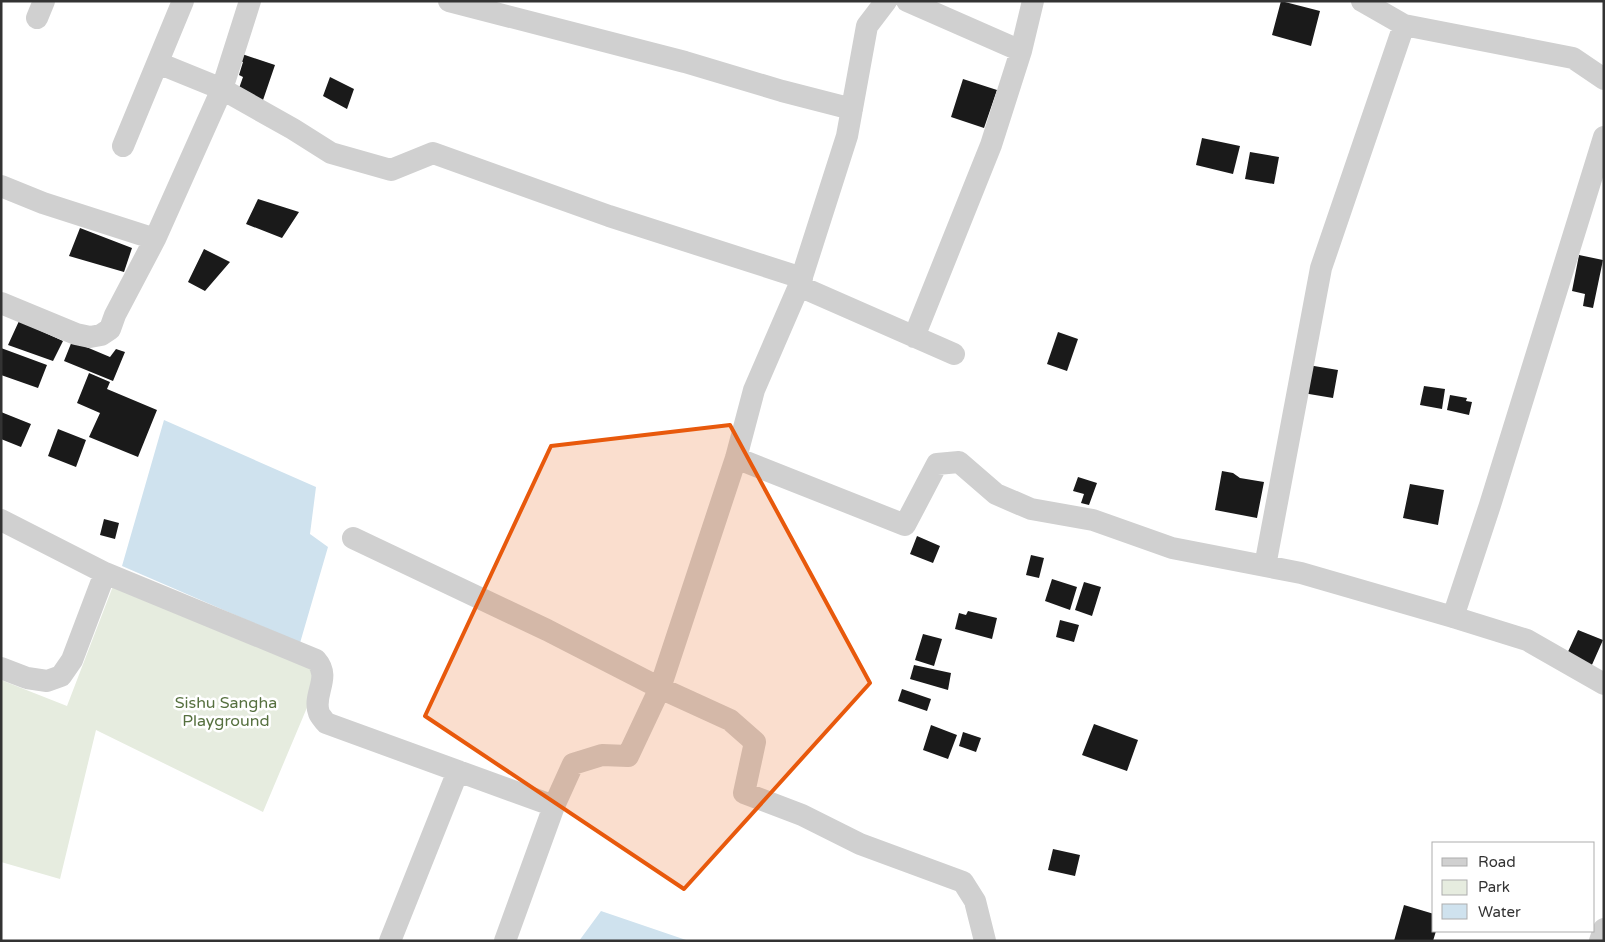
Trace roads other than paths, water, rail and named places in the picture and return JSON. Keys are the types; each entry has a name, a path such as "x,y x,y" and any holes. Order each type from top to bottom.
{"street":[{"path":"123,146 183,1"},
{"path":"1,303 76,334 101,335 110,329 115,315 155,238 222,89 250,1"},
{"path":"449,1 685,62 782,91 852,108"},
{"path":"505,941 554,806 573,764 602,755 628,756 660,688 736,458 754,390 801,282 847,136 867,26 886,1"},
{"path":"907,1 1021,51"},
{"path":"914,337 991,145 1021,51 1034,1"},
{"path":"1362,1 1404,25 1572,58 1604,79"},
{"path":"1265,566 1321,268 1404,25"},
{"path":"158,63 222,89 293,129 331,154 391,170 433,153 801,282 914,337 954,354"},
{"path":"1453,617 1594,202 1604,137"},
{"path":"1,186 43,203 155,238"},
{"path":"736,458 905,525 937,464 960,462 996,494 1031,509 1093,520 1172,548 1301,573 1453,617 1527,640 1604,684"},
{"path":"1,520 105,573 316,660 323,670 323,682 318,703 319,714 326,723 554,806"},
{"path":"353,538 547,630 660,688 730,720 755,742 744,793 802,815 860,844 963,882 975,901 985,941"},
{"path":"1,668 26,678 47,681 61,676 72,660 105,573"},
{"path":"390,941 458,771"},
{"path":"1600,941 1604,929"}],"water":[{"path":"164,420 316,487 310,534 328,547 300,643 122,566"},
{"path":"601,911 689,941 579,941"}],"park label":[{"name":"Sishu Sangha Playground","path":"226,712"}]}
